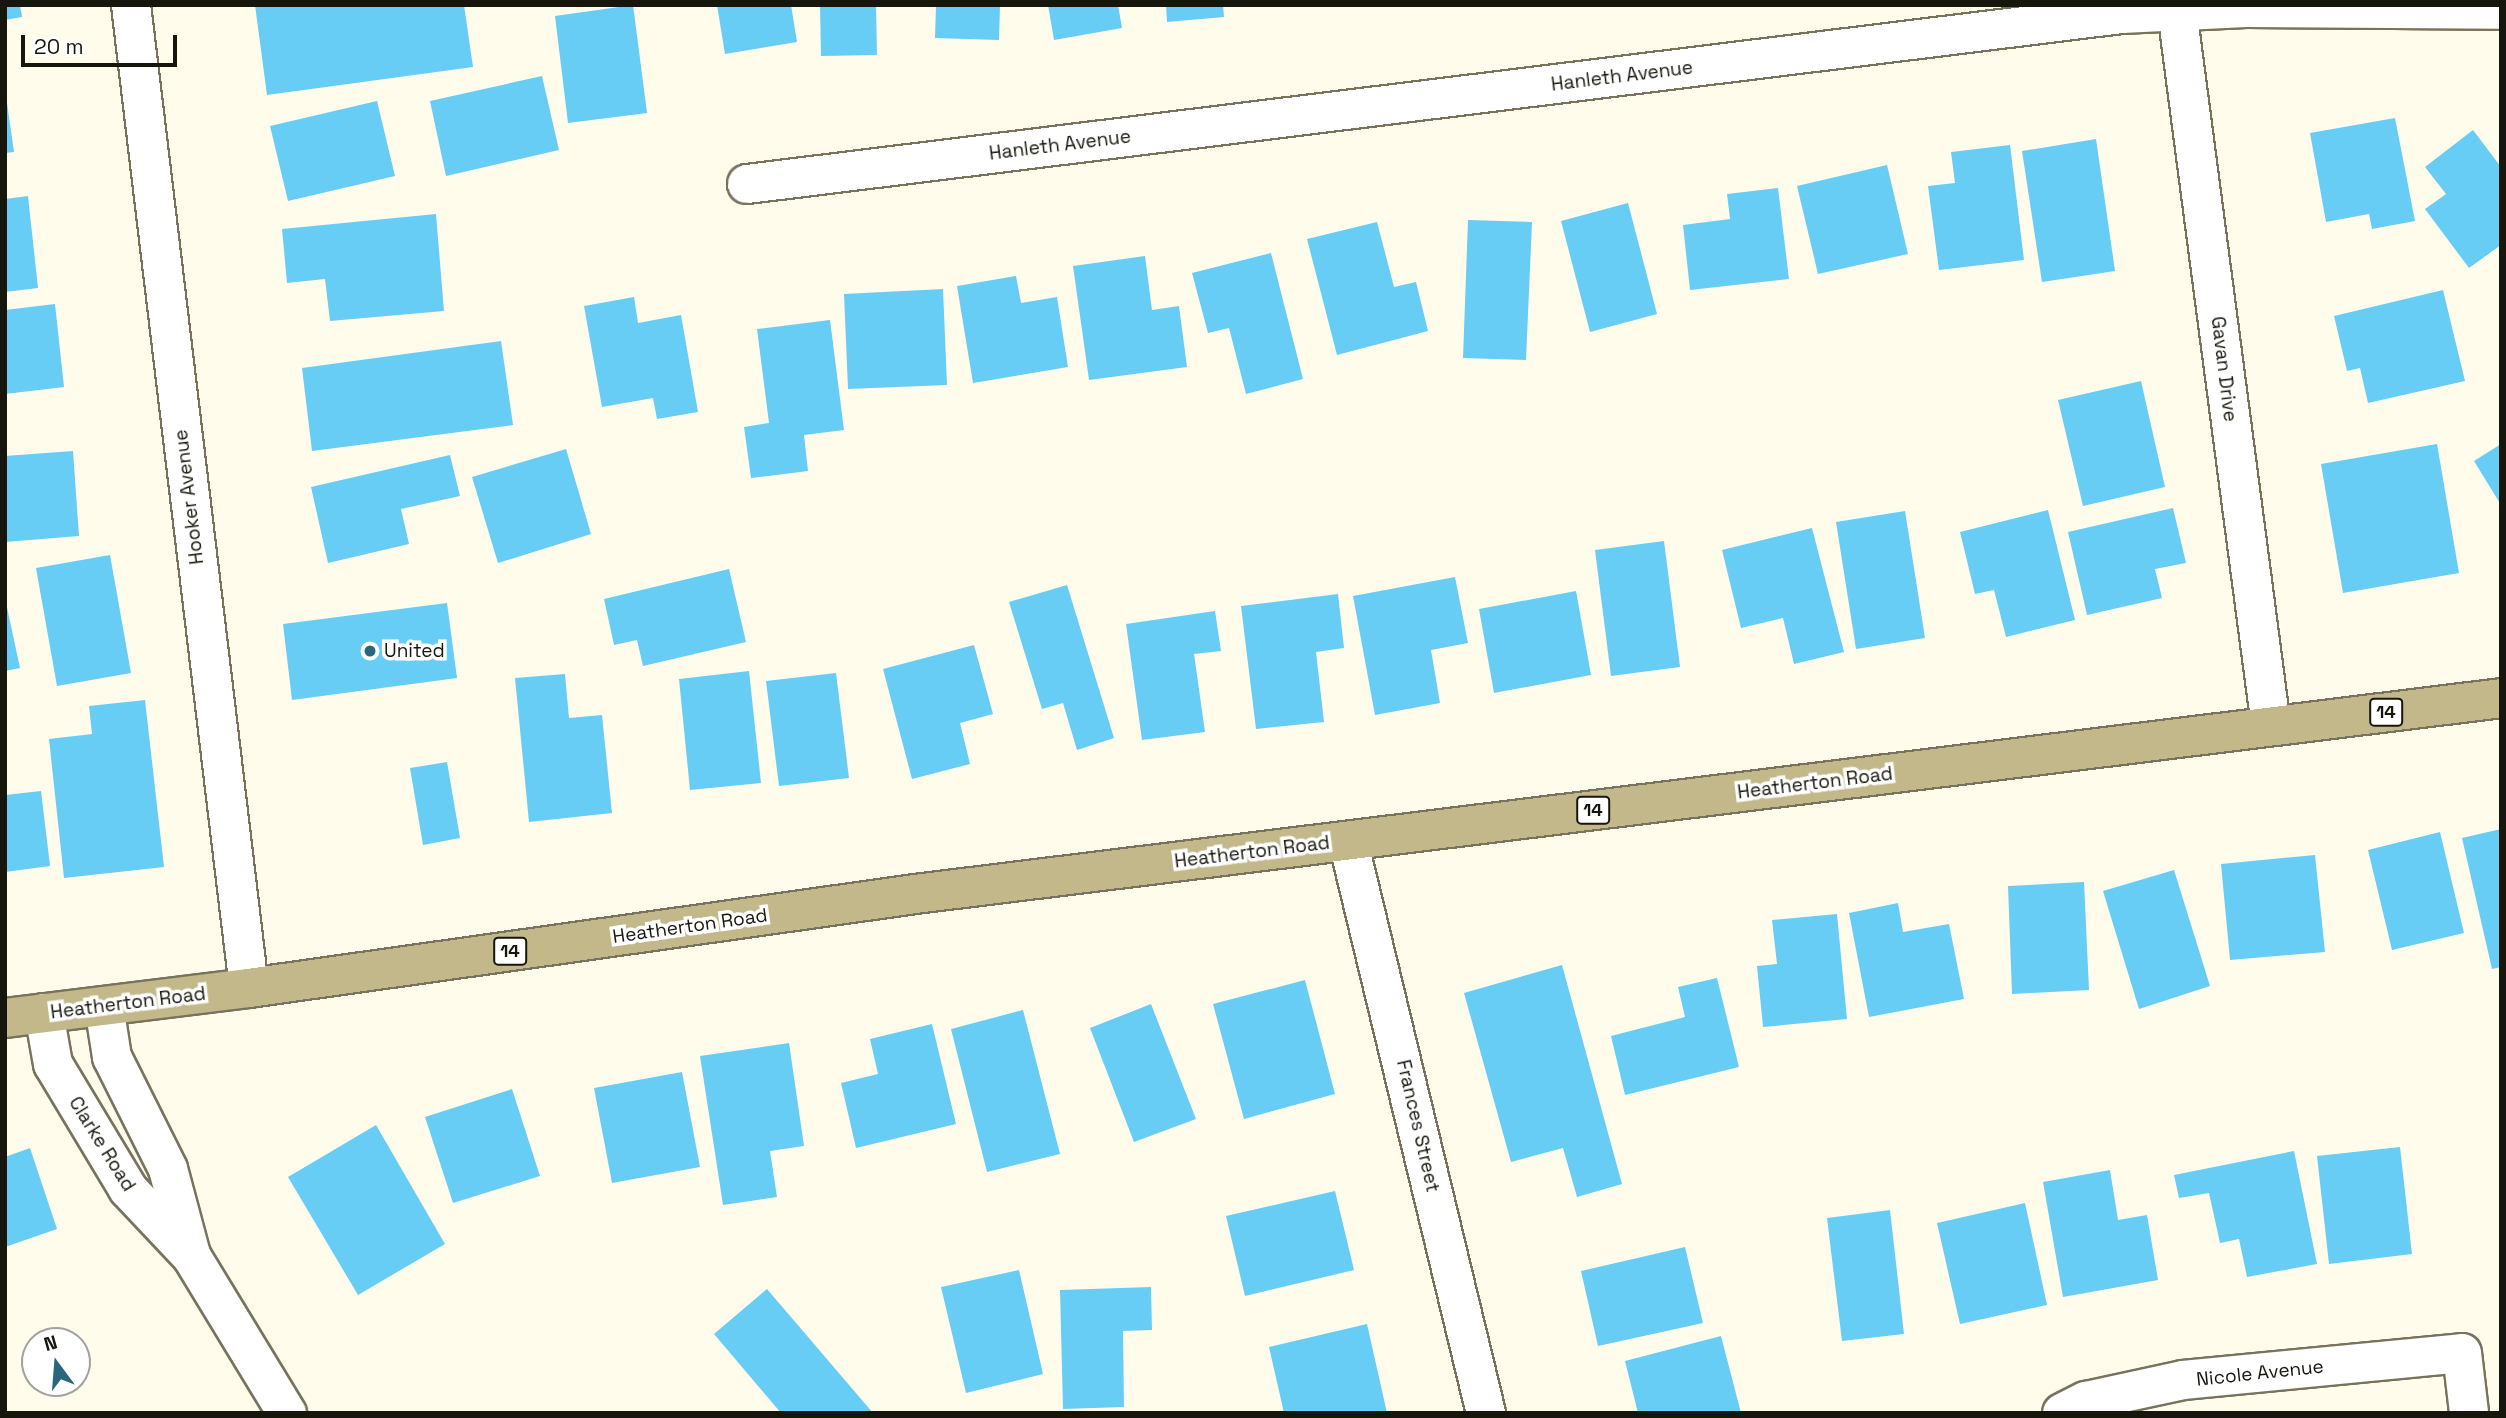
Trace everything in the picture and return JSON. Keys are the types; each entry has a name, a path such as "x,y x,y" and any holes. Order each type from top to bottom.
{"main road":[{"name":"Heatherton Road","path":"5,1018 249,988 915,894 2501,698"}],"street":[{"name":"Hooker Avenue","path":"131,5 249,988"},
{"name":"Hanleth Avenue","path":"747,184 2122,14 2246,8 2491,9"},
{"name":"Gavan Drive","path":"2177,11 2271,726"},
{"name":"Frances Street","path":"1348,841 1486,1413"},
{"name":"Clarke Road","path":"104,1006 112,1057 168,1169 192,1257"},
{"name":"Clarke Road","path":"44,1013 53,1065 128,1189 192,1257 287,1413"},
{"name":"Nicole Avenue","path":"2062,1413 2086,1401 2183,1380 2462,1353 2469,1413"}],"building":[{"path":"5,5 20,5 22,17 5,20"},
{"path":"255,5 464,5 473,67 267,95"},
{"path":"633,5 647,113 568,123 555,16"},
{"path":"717,5 791,5 797,42 725,54"},
{"path":"820,5 876,5 877,55 821,56"},
{"path":"936,5 1000,5 999,40 935,38"},
{"path":"1048,5 1118,5 1122,28 1054,40"},
{"path":"1166,5 1223,5 1224,17 1167,22"},
{"path":"542,76 559,150 446,176 430,101"},
{"path":"5,89 14,152 5,153"},
{"path":"377,101 395,176 288,201 270,126"},
{"path":"2395,118 2415,221 2372,229 2369,214 2326,222 2310,133"},
{"path":"2473,130 2501,167 2501,245 2469,268 2425,209 2446,194 2425,167"},
{"path":"2096,139 2115,271 2042,282 2022,151"},
{"path":"2010,145 2024,260 1939,270 1928,186 1955,183 1951,152"},
{"path":"1887,165 1908,254 1818,274 1797,186"},
{"path":"1778,188 1789,279 1690,290 1683,225 1730,219 1727,194"},
{"path":"28,196 38,288 5,292 5,199"},
{"path":"1628,203 1657,314 1590,332 1561,221"},
{"path":"436,214 444,311 330,321 325,279 287,283 282,229"},
{"path":"1468,220 1532,222 1526,360 1463,358"},
{"path":"1377,222 1394,287 1416,282 1428,331 1337,355 1307,239"},
{"path":"1271,253 1303,379 1246,394 1229,328 1208,333 1192,273"},
{"path":"1145,256 1152,310 1179,306 1187,367 1089,380 1073,266"},
{"path":"1016,276 1021,303 1057,297 1068,367 973,383 957,286"},
{"path":"943,289 947,385 848,389 844,294"},
{"path":"2443,290 2465,381 2368,403 2360,368 2347,371 2334,316"},
{"path":"634,297 638,323 681,315 698,412 657,419 653,398 602,407 584,306"},
{"path":"55,304 64,387 5,394 5,310"},
{"path":"830,320 844,430 804,435 808,471 751,478 744,427 769,423 757,329"},
{"path":"501,341 513,425 312,451 302,368"},
{"path":"2141,381 2165,487 2083,506 2058,400"},
{"path":"2437,444 2459,573 2343,593 2321,464"},
{"path":"2501,444 2501,505 2474,461"},
{"path":"566,449 591,534 498,563 472,477"},
{"path":"73,451 79,536 5,542 5,456"},
{"path":"450,455 460,496 401,509 409,544 328,563 311,487"},
{"path":"2173,508 2186,563 2155,569 2162,598 2087,615 2068,532"},
{"path":"2048,510 2075,620 2006,637 1994,590 1975,594 1960,532"},
{"path":"1905,511 1925,638 1856,649 1836,522"},
{"path":"1812,528 1844,652 1794,664 1783,618 1741,628 1722,550"},
{"path":"1664,541 1680,667 1611,676 1595,550"},
{"path":"110,555 131,673 57,686 36,568"},
{"path":"729,569 746,642 643,666 637,640 614,645 604,599"},
{"path":"1455,577 1468,643 1431,650 1440,703 1375,715 1353,596"},
{"path":"1067,585 1114,738 1077,750 1063,703 1042,709 1009,602"},
{"path":"1576,591 1591,675 1494,693 1479,609"},
{"path":"1338,594 1344,648 1316,652 1324,722 1256,729 1241,606"},
{"path":"5,598 20,668 5,671"},
{"name":"United","path":"447,603 457,678 292,700 283,624"},
{"path":"1215,611 1221,651 1194,654 1205,732 1142,740 1126,624"},
{"path":"974,645 993,714 960,723 970,764 912,779 883,669"},
{"path":"749,671 761,783 690,790 679,679"},
{"path":"836,673 849,778 779,786 766,681"},
{"path":"565,674 569,718 602,715 612,813 529,822 515,678"},
{"path":"145,700 164,867 64,878 49,739 92,734 89,706"},
{"path":"447,762 460,838 423,845 410,768"},
{"path":"41,791 50,866 5,872 5,795"},
{"path":"2501,829 2501,967 2492,969 2462,838"},
{"path":"2440,832 2464,933 2392,950 2368,850"},
{"path":"2315,855 2325,952 2230,960 2221,864"},
{"path":"2174,870 2210,986 2139,1009 2103,891"},
{"path":"2084,882 2089,990 2012,994 2008,886"},
{"path":"1898,903 1903,932 1949,924 1964,999 1869,1017 1849,913"},
{"path":"1837,914 1847,1019 1763,1027 1757,966 1777,964 1772,920"},
{"path":"1562,965 1622,1184 1577,1197 1563,1148 1511,1162 1464,993"},
{"path":"1717,978 1739,1067 1625,1095 1611,1036 1685,1017 1678,987"},
{"path":"1305,980 1335,1094 1244,1119 1213,1004"},
{"path":"1151,1004 1196,1119 1134,1142 1090,1028"},
{"path":"1023,1010 1060,1154 987,1172 951,1029"},
{"path":"932,1024 956,1124 856,1148 841,1083 878,1074 870,1039"},
{"path":"789,1043 804,1146 770,1151 777,1197 723,1205 700,1056"},
{"path":"682,1072 700,1167 612,1183 594,1088"},
{"path":"512,1089 540,1176 453,1203 425,1117"},
{"path":"376,1125 445,1244 358,1295 288,1177"},
{"path":"2400,1147 2412,1254 2329,1264 2317,1156"},
{"path":"30,1148 57,1229 5,1247 5,1157"},
{"path":"2294,1151 2317,1264 2247,1277 2239,1239 2220,1243 2209,1193 2179,1198 2174,1175"},
{"path":"2110,1170 2118,1220 2147,1215 2158,1280 2063,1297 2043,1182"},
{"path":"1335,1191 1354,1270 1245,1296 1226,1216"},
{"path":"2025,1203 2047,1305 1960,1324 1937,1223"},
{"path":"1890,1210 1904,1334 1842,1341 1827,1218"},
{"path":"1685,1247 1703,1323 1598,1346 1581,1271"},
{"path":"1019,1270 1043,1374 966,1393 941,1287"},
{"path":"1151,1287 1152,1330 1123,1331 1124,1407 1063,1409 1060,1290"},
{"path":"767,1289 873,1413 781,1413 714,1334"},
{"path":"1367,1324 1387,1413 1284,1413 1269,1347"},
{"path":"1721,1336 1741,1413 1638,1413 1625,1361"}],"place":[{"name":"United","path":"370,651"}]}
